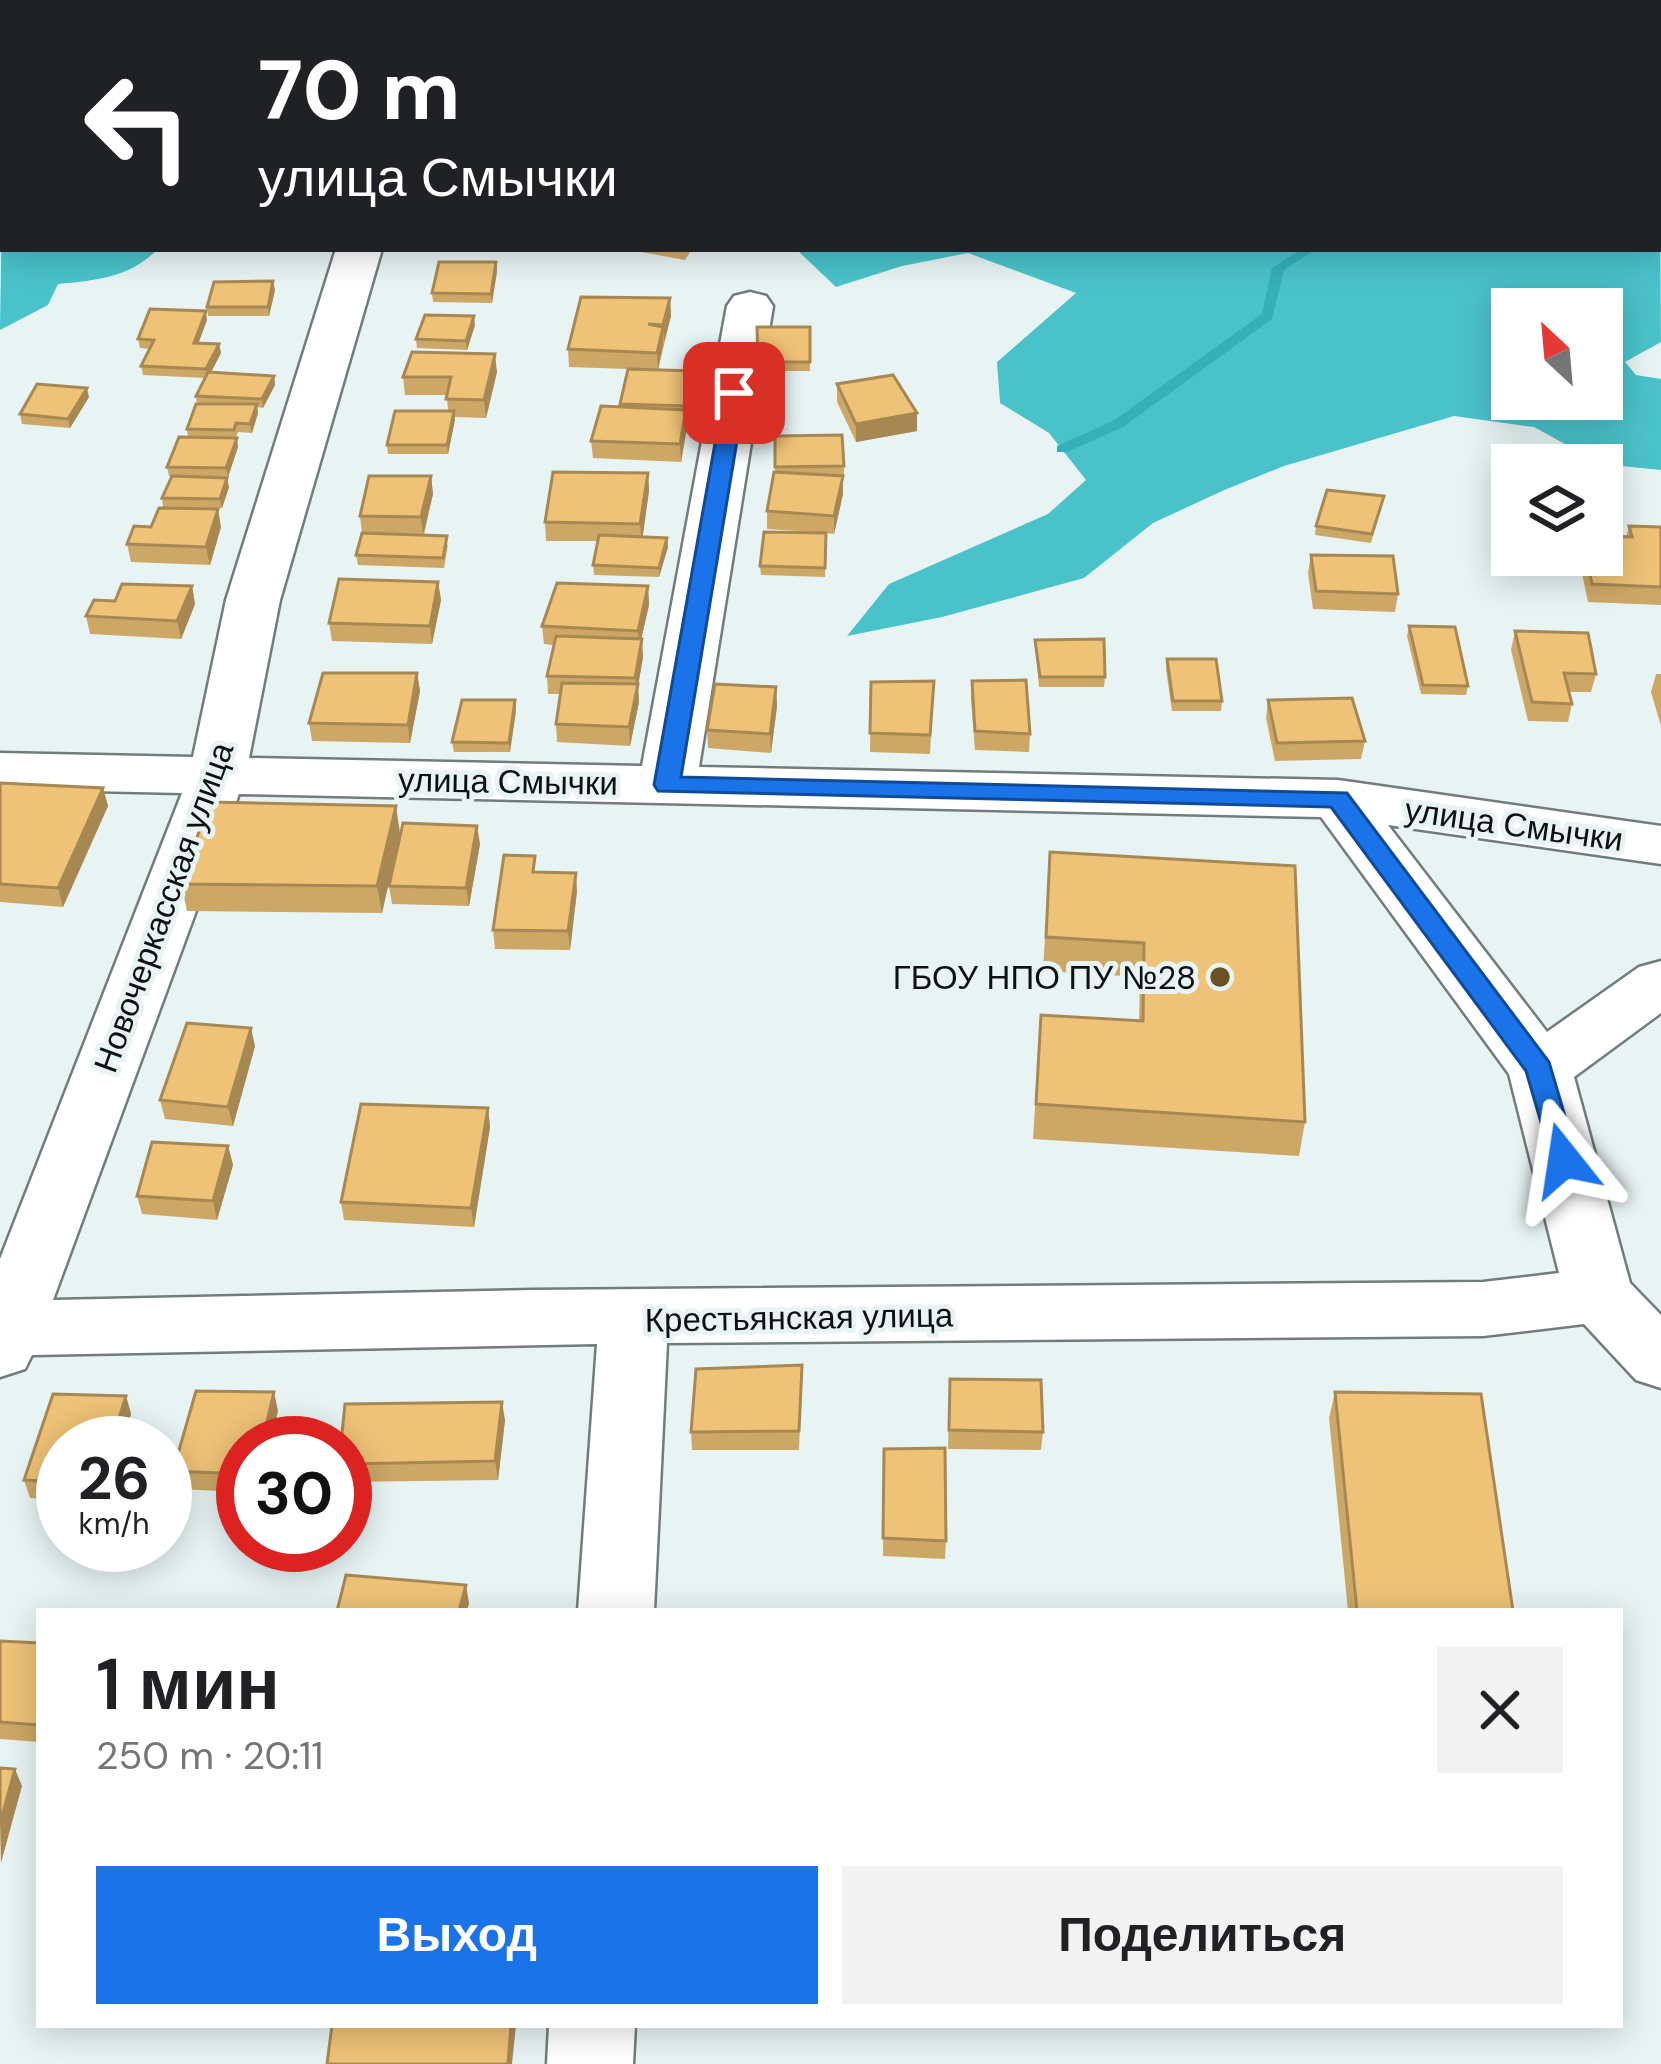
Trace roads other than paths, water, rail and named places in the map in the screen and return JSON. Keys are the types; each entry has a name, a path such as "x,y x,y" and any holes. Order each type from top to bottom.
{"street":[{"name":"Новочеркасская улица","path":"2,1334 217,777 254,600 358,252"},
{"path":"667,785 749,305"},
{"name":"улица Смычки","path":"0,771 1338,799 1661,845"},
{"path":"1338,799 1540,1069 1600,1295 1661,1360"},
{"path":"1540,1069 1661,982"},
{"name":"Крестьянская улица","path":"2,1334 633,1319 1483,1309 1600,1295"},
{"path":"616,1608 633,1319"},
{"path":"590,2064 592,2028"}],"waterway":[{"path":"1062,449 1118,424 1268,316 1278,268 1305,252"}],"place":[{"name":"ГБОУ НПО ПУ №28","path":"1220,977"}]}
